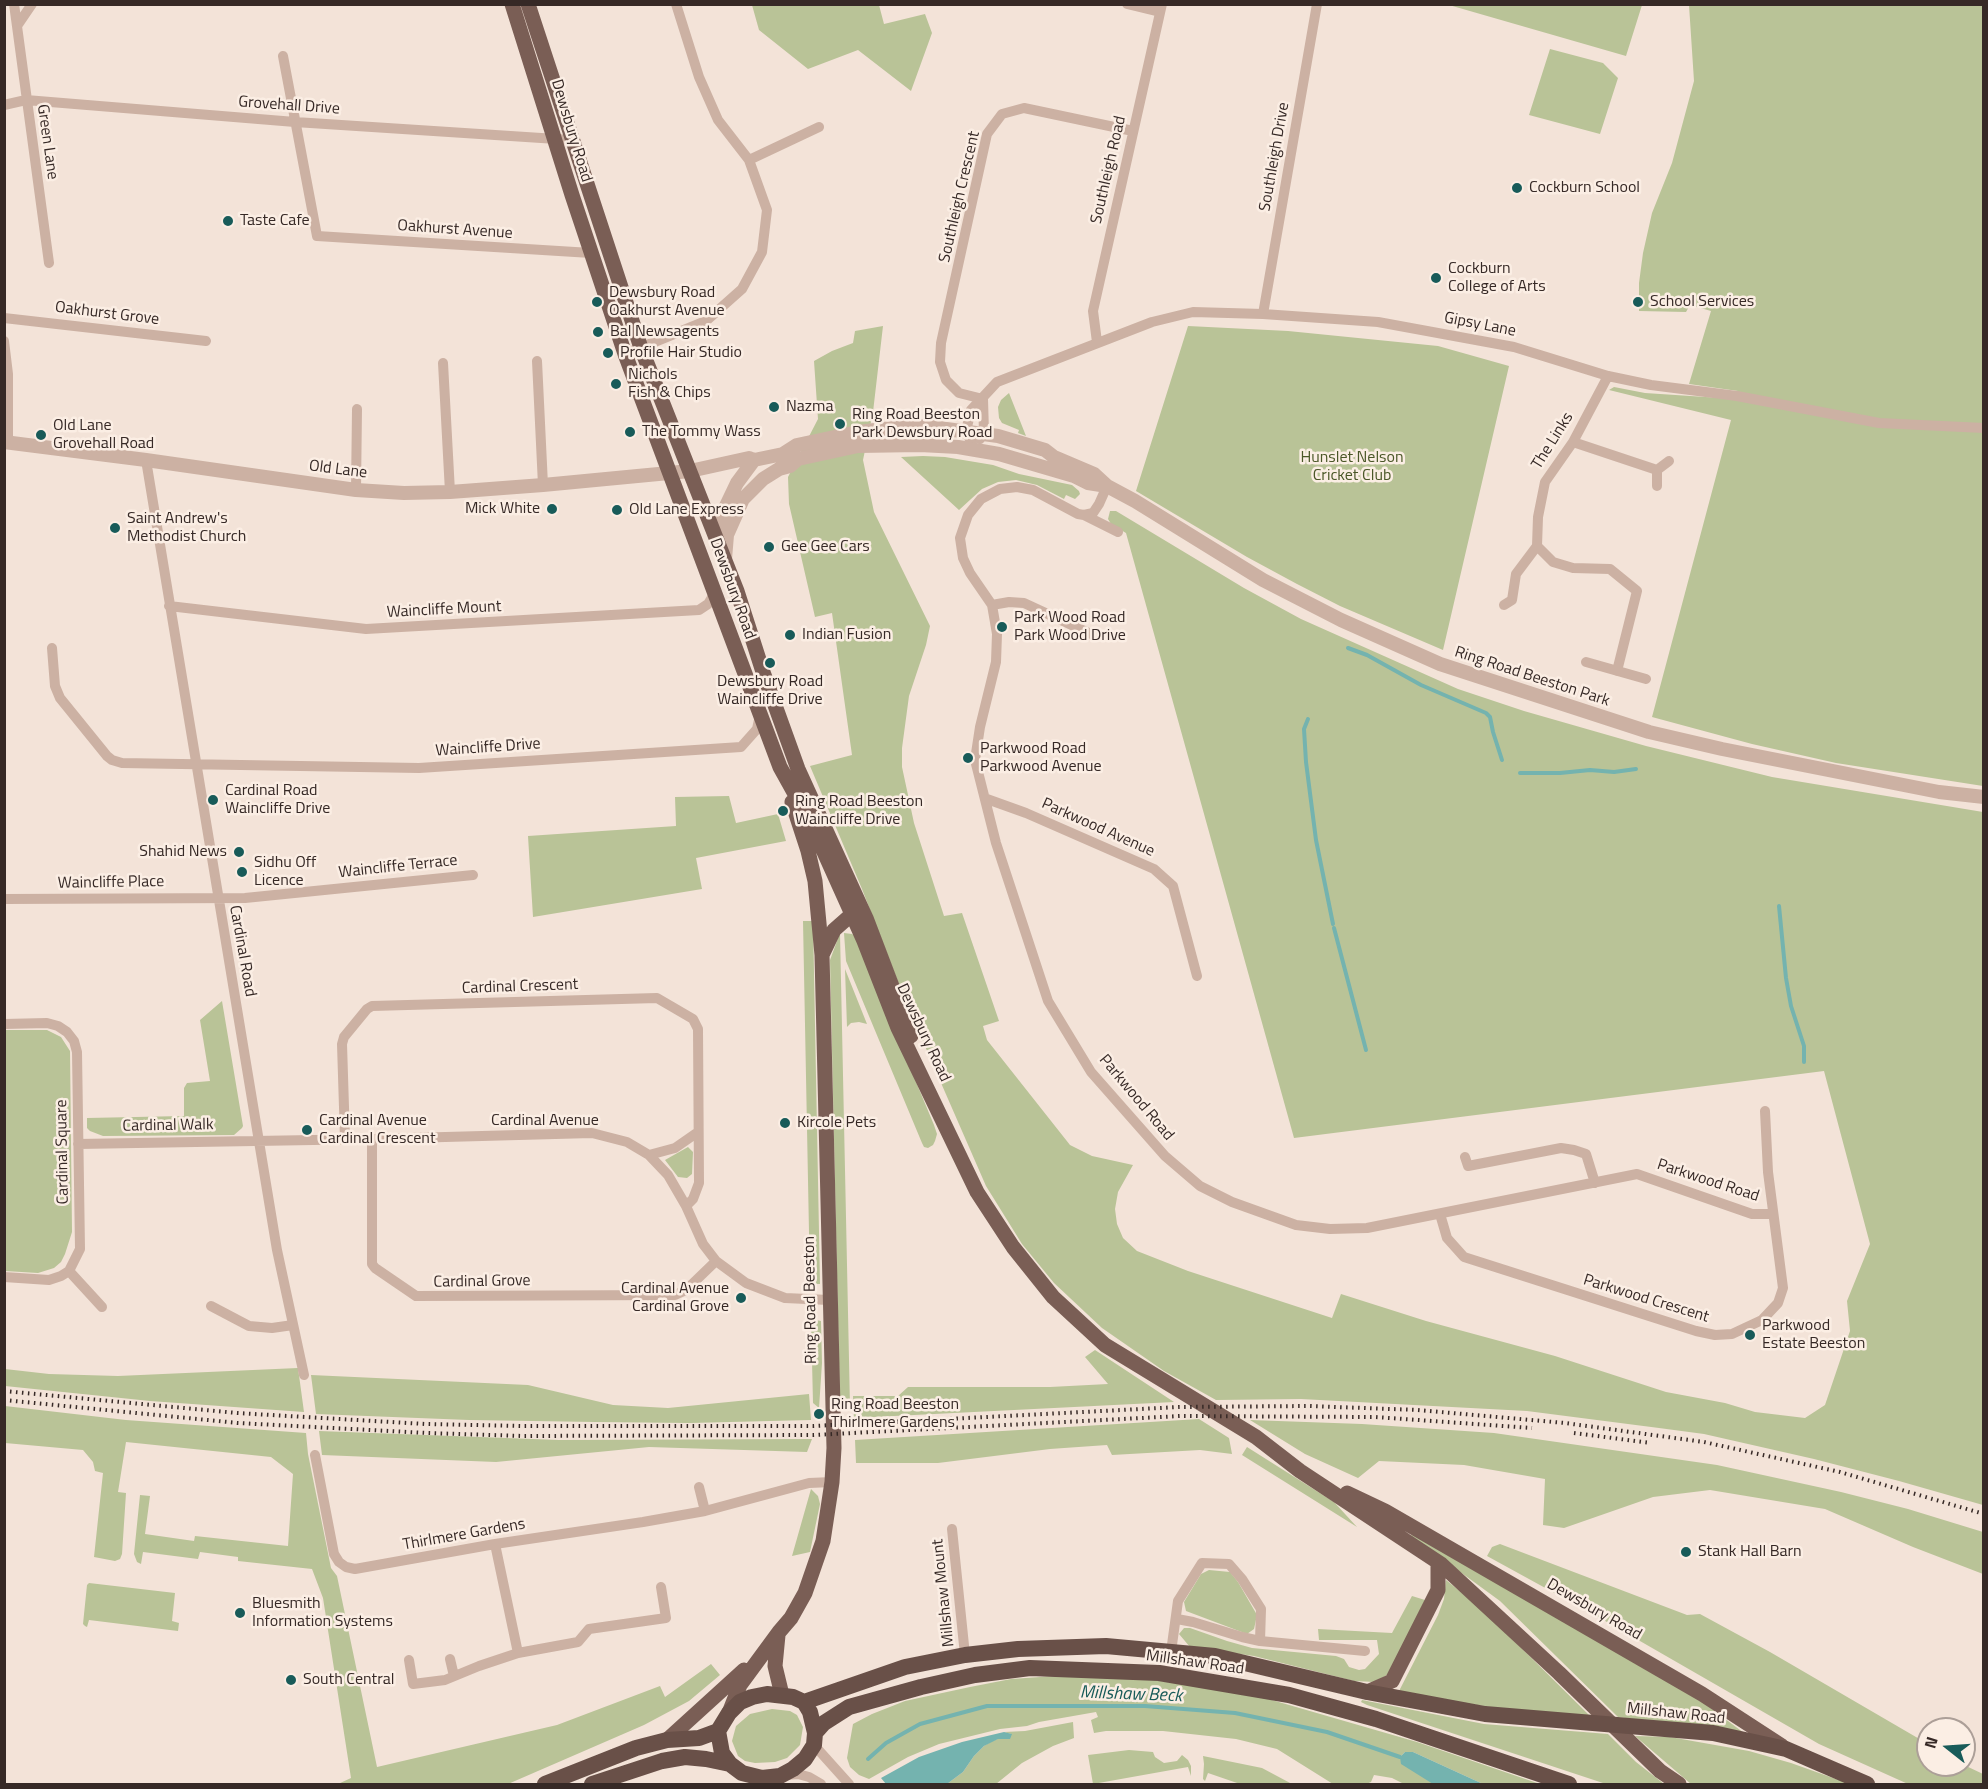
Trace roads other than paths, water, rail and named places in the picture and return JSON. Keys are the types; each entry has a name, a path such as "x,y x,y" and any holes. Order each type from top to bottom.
{"highway":[{"name":"Millshaw Road","path":"804,1702 886,1672 965,1655 1018,1649 1106,1646 1215,1656 1367,1692 1485,1714 1713,1734 1786,1749"},
{"name":"Millshaw Road","path":"815,1739 824,1723 849,1707 911,1689 975,1675 1030,1668 1159,1674 1289,1695 1376,1719 1569,1785"},
{"path":"1337,1709 1344,1686"},
{"path":"545,1785 636,1748 666,1740 699,1738 718,1731 729,1713 740,1702 752,1697 767,1694 793,1696 804,1702 810,1712 815,1739 805,1759 794,1769 780,1776 760,1781 738,1774 706,1759 685,1758 642,1766 592,1785"},
{"path":"718,1731 722,1754 738,1774"},
{"name":"Dewsbury Road","path":"1786,1749 1867,1785"}],"main road":[{"name":"Dewsbury Road","path":"512,4 625,354 780,767 810,821 851,905 866,918 892,982 934,1101 977,1192 1013,1247 1053,1297 1105,1345 1256,1437 1300,1471 1438,1562 1559,1673 1660,1771 1678,1785"},
{"name":"Dewsbury Road","path":"528,4 641,348 714,531 798,769 851,905"},
{"path":"702,561 714,531"},
{"name":"Ring Road Beeston","path":"729,1713 740,1685 791,1618 806,1593 823,1541 832,1482 834,1448 822,955 816,891 808,850 780,767"},
{"path":"818,914 822,908 851,905"},
{"name":"Ring Road Beeston","path":"822,955 834,930 851,905"},
{"name":"Dewsbury Road","path":"1300,1471 1385,1511 1423,1532 1702,1694 1786,1749"},
{"path":"1367,1692 1392,1681 1438,1590 1438,1562"},
{"name":"Ring Road Beeston","path":"779,1632 774,1666 782,1695"},
{"path":"666,1740 741,1672 756,1663"}],"street":[{"name":"Green Lane","path":"14,4 49,263"},
{"path":"17,26 32,4"},
{"path":"625,354 706,321 742,289 762,252 767,210 749,159 718,120 699,77 676,4"},
{"path":"1127,4 1161,8"},
{"name":"Southleigh Drive","path":"1263,314 1317,4"},
{"name":"Southleigh Road","path":"1097,342 1093,311 1161,8"},
{"path":"283,56 295,122"},
{"name":"Grovehall Drive","path":"4,105 26,100 295,122 572,140"},
{"name":"Southleigh Crescent","path":"983,399 959,393 946,380 940,362 941,343 987,134 1002,114 1024,108 1134,130"},
{"name":"Oakhurst Avenue","path":"295,122 317,236 591,254"},
{"path":"749,159 819,127"},
{"name":"Gipsy Lane","path":"966,431 971,410 998,382 1152,321 1193,312 1378,322 1469,337 1524,350 1608,376 1651,385 1737,396 1880,423 1983,428"},
{"name":"Oakhurst Grove","path":"4,318 206,341"},
{"path":"4,341 8,374 6,442"},
{"path":"537,361 543,485"},
{"path":"443,363 450,492"},
{"name":"The Links","path":"1537,546 1538,517 1545,482 1573,442 1608,376"},
{"path":"974,449 984,433 983,399"},
{"path":"356,490 357,409"},
{"name":"Ring Road Beeston Park","path":"669,473 783,454 798,444 858,432 924,426 984,433 1045,450 1054,457 1094,474 1107,486 1263,580 1341,620 1440,664 1649,732 1722,749 1939,792 1983,797"},
{"path":"966,431 974,449"},
{"name":"Old Lane","path":"6,442 356,490 404,493 543,485 669,473"},
{"path":"1573,442 1658,470"},
{"name":"Ring Road Beeston Park","path":"798,459 858,446 940,445 999,454 1074,476 1088,483 1107,486"},
{"path":"783,454 798,459"},
{"path":"725,562 727,535 743,499 763,479 779,469 790,466 798,459"},
{"name":"Cardinal Road","path":"146,460 277,1250 304,1375"},
{"path":"714,531 737,483 754,460"},
{"path":"1656,486 1658,470 1670,461"},
{"path":"1084,515 1093,513 1107,486"},
{"name":"Parkwood Road","path":"1118,532 1033,490 1017,488 1000,489 981,500 968,515 960,538 963,558 970,573 992,605 997,634 996,662 980,727 975,760 987,799 996,843 1048,1002 1091,1072 1165,1156 1200,1186 1232,1202 1296,1225 1330,1229 1366,1228 1637,1174 1752,1214 1773,1214"},
{"path":"1512,603 1516,574 1537,546 1553,562 1573,568 1610,569 1637,591 1617,671"},
{"name":"Waincliffe Mount","path":"169,606 366,629 699,610 708,604 714,594"},
{"path":"992,605 1009,602 1023,603 1091,634"},
{"name":"Waincliffe Drive","path":"52,648 57,693 112,760 122,763 419,768 741,747 757,729 760,714"},
{"path":"1586,662 1646,679"},
{"name":"Parkwood Avenue","path":"987,799 1026,813 1154,869 1173,886 1197,976"},
{"name":"Waincliffe Terrace","path":"219,899 473,874"},
{"name":"Waincliffe Place","path":"4,899 188,897 219,899"},
{"name":"Cardinal Crescent","path":"345,1138 342,1044 344,1037 372,1006 657,998 693,1019 698,1029 699,1183 693,1199 686,1206"},
{"name":"Cardinal Square","path":"4,1024 47,1023 58,1026 74,1041 77,1052 80,1249 69,1271"},
{"name":"Parkwood Crescent","path":"1440,1214 1447,1238 1464,1257 1696,1331 1715,1335 1732,1334 1762,1320 1778,1303 1784,1288 1768,1172 1765,1111"},
{"path":"649,1155 675,1148 698,1132"},
{"name":"Cardinal Avenue","path":"259,1140 592,1133 627,1142 649,1155 668,1175 686,1206 702,1244 716,1262 746,1283 785,1298 829,1300"},
{"name":"Cardinal Grove","path":"372,1139 372,1264 416,1296 675,1295 686,1290 716,1262"},
{"name":"Cardinal Walk","path":"78,1144 259,1140"},
{"path":"1466,1157 1468,1166 1561,1149 1574,1150 1586,1154 1595,1183"},
{"path":"4,1277 49,1280 69,1271 102,1307"},
{"path":"211,1306 249,1326 272,1328 293,1325"},
{"name":"Thirlmere Gardens","path":"315,1455 334,1554 346,1567 355,1569 705,1511 809,1483 832,1482"},
{"path":"699,1487 705,1511"},
{"name":"Millshaw Mount","path":"952,1529 965,1655"},
{"path":"495,1544 518,1653"},
{"name":"Millshaw Road","path":"1171,1652 1178,1601 1202,1563 1229,1564 1242,1579 1261,1609 1260,1641"},
{"path":"409,1660 413,1684 445,1680 518,1653 578,1642 590,1629 666,1618 662,1587"},
{"name":"Millshaw Road","path":"1176,1619 1260,1641 1365,1651"},
{"path":"450,1659 454,1676"},
{"path":"815,1739 849,1785"},
{"path":"780,1776 798,1774 821,1785"}],"water":[{"path":"1004,1732 1012,1734 1010,1739 998,1739 984,1746 963,1772 947,1784 886,1784 881,1778 919,1757 962,1742"},
{"path":"1405,1752 1413,1752 1483,1784 1433,1784 1401,1764 1400,1757"}],"waterway":[{"path":"1348,648 1367,655 1421,685 1486,713 1490,717 1502,760"},
{"path":"1308,719 1304,729 1306,762 1316,840 1333,924"},
{"path":"1520,773 1590,770 1614,772 1636,769"},
{"path":"1779,906 1786,978 1791,1006 1804,1046 1804,1062"},
{"path":"1334,928 1366,1050"},
{"name":"Millshaw Beck","path":"868,1759 886,1743 920,1724 987,1706 1145,1706 1235,1713 1327,1732 1400,1757"}],"railway":[{"path":"4,1391 237,1413 425,1424 523,1426 813,1426 1179,1407 1309,1406 1418,1410 1565,1423 1704,1442 1840,1472 1984,1514"},
{"path":"4,1400 238,1423 524,1436 814,1435 1180,1416 1375,1417 1532,1428"},
{"path":"1574,1433 1651,1443"}],"place":[{"name":"Cockburn School","path":"1517,188"},
{"name":"Taste Cafe","path":"228,221"},
{"name":"Cockburn College of Arts","path":"1436,278"},
{"name":"Dewsbury Road Oakhurst Avenue","path":"597,302"},
{"name":"School Services","path":"1638,302"},
{"name":"Bal Newsagents","path":"598,332"},
{"name":"Profile Hair Studio","path":"608,353"},
{"name":"Nichols Fish & Chips","path":"616,384"},
{"name":"Nazma","path":"774,407"},
{"name":"Ring Road Beeston Park Dewsbury Road","path":"840,424"},
{"name":"The Tommy Wass","path":"630,432"},
{"name":"Old Lane Grovehall Road","path":"41,435"},
{"name":"Mick White","path":"552,509"},
{"name":"Old Lane Express","path":"617,510"},
{"name":"Saint Andrew's Methodist Church","path":"115,528"},
{"name":"Gee Gee Cars","path":"769,547"},
{"name":"Park Wood Road Park Wood Drive","path":"1002,627"},
{"name":"Indian Fusion","path":"790,635"},
{"name":"Dewsbury Road Waincliffe Drive","path":"770,663"},
{"name":"Parkwood Road Parkwood Avenue","path":"968,758"},
{"name":"Cardinal Road Waincliffe Drive","path":"213,800"},
{"name":"Ring Road Beeston Waincliffe Drive","path":"783,811"},
{"name":"Shahid News","path":"239,852"},
{"name":"Sidhu Off Licence","path":"242,872"},
{"name":"Kircole Pets","path":"785,1123"},
{"name":"Cardinal Avenue Cardinal Crescent","path":"307,1130"},
{"name":"Cardinal Avenue Cardinal Grove","path":"741,1298"},
{"name":"Parkwood Estate Beeston","path":"1750,1335"},
{"name":"Ring Road Beeston Thirlmere Gardens","path":"819,1414"},
{"name":"Stank Hall Barn","path":"1686,1552"},
{"name":"Bluesmith Information Systems","path":"240,1613"},
{"name":"South Central","path":"291,1680"}],"park label":[{"name":"Hunslet Nelson Cricket Club","path":"1352,467"}]}
